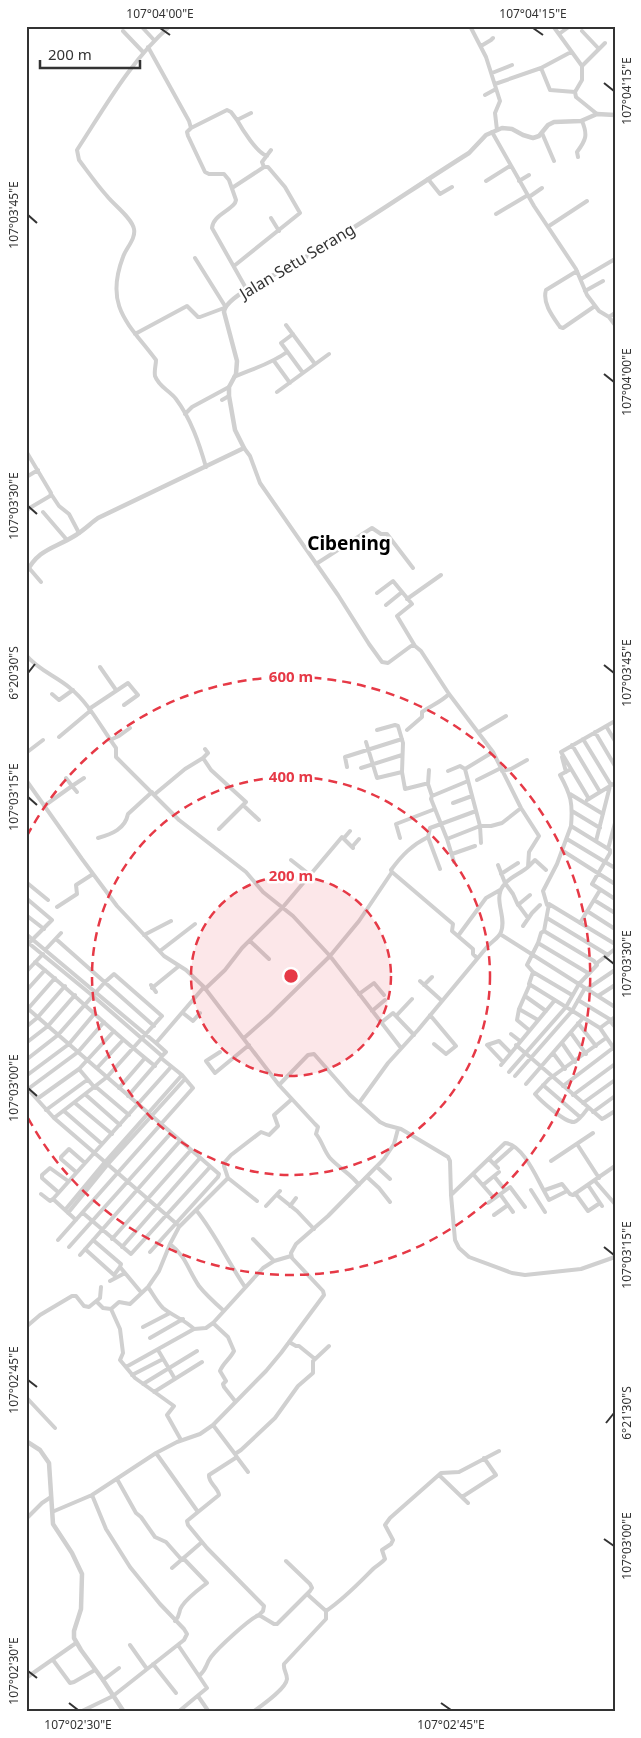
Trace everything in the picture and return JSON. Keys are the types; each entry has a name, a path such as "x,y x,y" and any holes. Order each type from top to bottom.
{"street":[{"path":"141,26 154,40"},
{"path":"170,26 148,47 117,89 78,150 77,155 108,197 129,220 134,230 133,238 122,257 116,298 123,316 134,334 156,360 155,373 159,383 175,397 185,414 196,435 206,467"},
{"path":"470,26 492,73 500,101 495,113 494,131 510,166 577,271 585,291 595,306 615,325"},
{"path":"553,26 582,66 582,80 575,92 576,97 597,114"},
{"path":"559,34 570,26"},
{"path":"123,31 144,52"},
{"path":"582,31 599,49"},
{"path":"481,46 493,38"},
{"path":"582,66 605,43"},
{"path":"148,47 189,121 191,128"},
{"path":"484,94 571,52"},
{"path":"492,73 512,65"},
{"path":"541,68 550,90 575,92"},
{"path":"247,290 212,228 212,222 235,203 236,200 228,177 224,174 209,174 205,172 187,132 191,128 230,110 258,149 263,155 267,156"},
{"path":"237,120 251,113"},
{"path":"494,131 509,128 533,138 538,137 554,122 582,121 597,114 615,116"},
{"path":"578,157 577,152 586,134 582,121"},
{"name":"Jalan Setu Serang","path":"244,448 235,430 229,396 229,387 234,377 237,358 224,312 225,307 247,290 303,259 469,153 486,135 494,131"},
{"path":"542,133 554,161"},
{"path":"264,167 262,162 271,150"},
{"path":"486,181 510,166"},
{"path":"232,188 264,167 269,167 282,183 300,213 234,266"},
{"path":"519,181 528,175"},
{"path":"428,178 440,194 452,186"},
{"path":"496,214 542,188"},
{"path":"549,226 588,200"},
{"path":"271,218 279,231"},
{"path":"134,334 187,306 200,317 225,307 195,258"},
{"path":"581,279 615,259"},
{"path":"577,271 546,290 544,296 549,310 560,327 563,328 595,306"},
{"path":"585,291 603,281"},
{"path":"608,318 615,313"},
{"path":"286,325 315,364"},
{"path":"293,334 281,343 303,373"},
{"path":"234,377 274,361 287,352"},
{"path":"277,392 329,354"},
{"path":"274,361 290,383"},
{"path":"185,414 192,407 229,387"},
{"path":"222,400 229,396"},
{"path":"41,582 27,571 39,555 79,533 103,515 244,448 250,456 260,483 383,663 388,663 410,647 415,646"},
{"path":"26,451 58,506 69,514 79,533"},
{"path":"28,476 38,470"},
{"path":"26,514 28,509 51,494"},
{"path":"43,512 66,540"},
{"path":"316,564 372,528 381,534 387,534 413,568"},
{"path":"407,599 441,575"},
{"path":"377,593 393,581 412,604 397,616 415,646 421,651 493,752 521,808 539,834 538,839 529,852 529,866"},
{"path":"386,605 402,592"},
{"path":"26,655 43,670 73,690 110,740 116,750 116,757 179,820 246,872 263,892 283,907 330,956 401,1048"},
{"path":"100,667 116,690"},
{"path":"59,737 89,710 128,683 138,694 124,705"},
{"path":"52,694 58,700 73,690"},
{"path":"407,730 422,717 422,712 450,694"},
{"path":"479,732 506,716"},
{"path":"561,752 615,721"},
{"path":"377,730 396,724 398,726 402,739 404,788"},
{"path":"606,726 615,741"},
{"path":"110,740 120,736 130,728"},
{"path":"595,732 615,766"},
{"path":"347,767 345,758 402,739"},
{"path":"584,739 612,785 596,842"},
{"path":"26,753 43,740"},
{"path":"366,742 377,779 402,772"},
{"path":"572,745 600,792"},
{"path":"98,838 112,834 119,829 127,819 128,814 185,769 203,758 208,753 205,749"},
{"path":"465,769 493,752"},
{"path":"561,752 589,798"},
{"path":"561,752 566,772"},
{"path":"361,768 402,755"},
{"path":"203,758 211,770 246,803 219,829"},
{"path":"477,780 502,769 516,767 528,760"},
{"path":"448,771 460,766 465,769 480,826 482,844"},
{"path":"571,769 560,775 570,794 571,826 563,851 543,891 547,905 547,918 544,931 541,933 528,966 533,972 572,995"},
{"path":"429,770 428,784 432,796 430,798 447,839 454,862"},
{"path":"66,778 77,792"},
{"path":"44,806 84,778"},
{"path":"26,780 117,906 170,961 194,976 205,988 279,1085 318,1127 316,1134 322,1140 330,1158 353,1176 359,1185"},
{"path":"432,796 468,781"},
{"path":"398,790 404,788 406,790 428,784"},
{"path":"583,802 612,785"},
{"path":"570,794 603,814"},
{"path":"453,803 472,796"},
{"path":"244,806 259,820"},
{"path":"447,839 480,826 502,823 521,808"},
{"path":"400,838 396,824 435,809"},
{"path":"572,810 600,828"},
{"path":"440,869 428,837 431,827 476,811"},
{"path":"615,823 611,848 592,884 615,899"},
{"path":"571,826 596,842 611,848"},
{"path":"156,1043 205,988 225,970 283,907 342,837 344,838 350,831"},
{"path":"244,1038 330,956 349,933 392,872 393,867 410,847 428,837"},
{"path":"344,838 353,848 359,840"},
{"path":"568,839 615,868"},
{"path":"452,854 475,846"},
{"path":"563,851 615,884"},
{"path":"291,860 310,875"},
{"path":"458,936 470,917 486,898 500,890 505,883 527,869 535,860 546,870"},
{"path":"501,874 518,863"},
{"path":"498,865 505,883 528,918"},
{"path":"392,872 453,924 451,930 473,949 473,954 477,958"},
{"path":"56,907 77,894 76,885 93,874"},
{"path":"26,882 48,900"},
{"path":"359,1103 441,1000 500,934 502,921 499,898 500,890"},
{"path":"580,923 600,890"},
{"path":"518,905 530,895"},
{"path":"26,898 51,918 52,921 30,942"},
{"path":"594,900 615,913"},
{"path":"547,905 549,904 615,944"},
{"path":"523,926 540,905"},
{"path":"587,911 615,929"},
{"path":"26,915 44,929"},
{"path":"547,918 608,955"},
{"path":"144,935 171,921"},
{"path":"160,951 195,924"},
{"path":"544,931 597,963"},
{"path":"26,972 61,933"},
{"path":"26,934 30,942 144,1036 171,1066 193,1086 192,1090 58,1240"},
{"path":"500,934 532,956 614,1004"},
{"path":"56,939 154,1026"},
{"path":"250,941 269,959"},
{"path":"538,943 588,974"},
{"path":"509,1072 527,1054 566,1007 579,984 597,963 615,949"},
{"path":"35,962 65,986 154,1066"},
{"path":"156,992 152,986 179,966"},
{"path":"26,991 45,970"},
{"path":"515,1076 571,1011 585,988 615,970"},
{"path":"529,1030 517,1022 533,972"},
{"path":"26,1060 58,1035 105,982 115,975 162,1016 108,1077 54,1118"},
{"path":"424,985 432,977"},
{"path":"55,978 27,1009 218,1173 218,1177 178,1225 159,1271 148,1287 132,1304 128,1305 119,1302 111,1309 103,1308 97,1302"},
{"path":"420,981 441,1000"},
{"path":"359,994 374,983 384,995"},
{"path":"530,984 600,1028 614,1049 563,1086"},
{"path":"598,996 615,985"},
{"path":"26,1027 37,1018 65,986"},
{"path":"26,1043 48,1026 75,995"},
{"path":"525,996 546,1011"},
{"path":"396,1016 412,999"},
{"path":"372,1011 385,1000"},
{"path":"510,1052 499,1041 487,1046 502,1063 555,1000"},
{"path":"578,1000 612,1019 615,1027"},
{"path":"520,1009 538,1020"},
{"path":"26,1076 69,1044 95,1013"},
{"path":"183,1013 193,1021 200,1014"},
{"path":"382,1022 393,1013 414,1034"},
{"path":"430,1015 456,1046 446,1054 434,1044"},
{"path":"526,1084 583,1018"},
{"path":"600,1028 612,1019"},
{"path":"104,1022 78,1052 27,1088 54,1118 178,1225"},
{"path":"578,1023 596,1046"},
{"path":"37,1099 79,1069 114,1031"},
{"path":"571,1033 586,1054"},
{"path":"511,1034 531,1058 593,1112 603,1119 615,1111"},
{"path":"144,1036 156,1043 163,1056"},
{"path":"588,1108 574,1122 566,1120 535,1094 553,1077 606,1038"},
{"path":"98,1068 123,1040"},
{"path":"562,1043 575,1062"},
{"path":"220,1052 206,1061 215,1073 249,1045"},
{"path":"553,1053 565,1069"},
{"path":"279,1085 308,1056 314,1054 359,1103 380,1122 386,1126 398,1128 448,1157 450,1162 455,1240 459,1248 469,1257 494,1268 518,1274 536,1275 581,1269 615,1257"},
{"path":"128,1096 163,1056"},
{"path":"119,1088 144,1058"},
{"path":"574,1095 615,1064"},
{"path":"41,1194 49,1201 53,1199 171,1066"},
{"path":"79,1069 87,1080 129,1115"},
{"path":"66,1212 106,1163 184,1077"},
{"path":"46,1110 87,1080"},
{"path":"583,1103 615,1080"},
{"path":"543,1085 580,1117"},
{"path":"86,1095 120,1124"},
{"path":"593,1112 615,1096"},
{"path":"257,1201 228,1178 224,1166 227,1158 261,1132 268,1135 278,1126 274,1115 292,1099"},
{"path":"75,1103 112,1134"},
{"path":"64,1111 102,1144"},
{"path":"291,1256 294,1247 377,1167 394,1144 398,1128"},
{"path":"70,1247 170,1133"},
{"path":"551,1161 593,1133"},
{"path":"80,1255 180,1141"},
{"path":"451,1195 504,1144 511,1144 517,1148 527,1161 549,1200"},
{"path":"577,1144 599,1178"},
{"path":"494,1164 512,1148"},
{"path":"76,1172 61,1159 69,1149 85,1163"},
{"path":"112,1239 191,1150"},
{"path":"122,1248 200,1158"},
{"path":"483,1185 499,1170 489,1159"},
{"path":"542,1189 546,1190 562,1184 571,1195 595,1181 615,1166"},
{"path":"83,1213 131,1254 210,1167"},
{"path":"377,1167 390,1179"},
{"path":"58,1192 42,1178 42,1175 50,1168 68,1181"},
{"path":"473,1174 494,1198"},
{"path":"494,1176 505,1190"},
{"path":"368,1177 390,1202"},
{"path":"150,1252 228,1178"},
{"path":"595,1181 615,1204"},
{"path":"575,1193 588,1211 601,1205 588,1185"},
{"path":"488,1203 510,1187 525,1207"},
{"path":"531,1190 545,1212"},
{"path":"540,1204 567,1191"},
{"path":"266,1206 278,1193 314,1229"},
{"path":"500,1194 513,1212"},
{"path":"290,1206 296,1198"},
{"path":"53,1199 76,1220"},
{"path":"494,1215 508,1205"},
{"path":"196,1210 245,1287"},
{"path":"253,1239 274,1261"},
{"path":"93,1240 121,1264 110,1281"},
{"path":"170,1244 182,1255 194,1279 204,1293 224,1311"},
{"path":"86,1249 115,1276"},
{"path":"126,1367 194,1329 206,1328 213,1324 263,1268 274,1261 291,1256"},
{"path":"52,1512 92,1495 156,1453 181,1440 200,1434 213,1426 235,1401 266,1371 324,1295 291,1256"},
{"path":"120,1268 140,1291"},
{"path":"115,1276 125,1273"},
{"path":"26,1327 40,1315 72,1296 79,1298 86,1307 97,1302 101,1296 101,1287"},
{"path":"148,1287 161,1306 183,1319 194,1329"},
{"path":"111,1309 120,1329 123,1352 120,1360 132,1375 174,1406 167,1415 181,1440"},
{"path":"143,1327 170,1313"},
{"path":"150,1338 183,1319"},
{"path":"213,1324 228,1337 234,1351 220,1371 226,1381 223,1384 224,1387 235,1401"},
{"path":"289,1342 299,1346 315,1359"},
{"path":"199,1676 205,1671 210,1658 217,1650 253,1618 259,1616 264,1606 202,1542 188,1526 187,1522 219,1495 209,1480 209,1475 236,1455 275,1418 298,1386 305,1378 311,1375 314,1369 312,1362 329,1346"},
{"path":"158,1350 175,1379"},
{"path":"143,1384 197,1351"},
{"path":"132,1375 163,1359"},
{"path":"154,1392 202,1362"},
{"path":"26,1397 54,1428"},
{"path":"213,1426 248,1472"},
{"path":"26,1441 40,1450 49,1463 53,1524 72,1553 82,1574 81,1609 74,1635 76,1643 124,1712"},
{"path":"326,1611 351,1592 374,1568 384,1561 382,1550 391,1544 393,1540 385,1528 386,1523 439,1475 445,1472 459,1472 499,1451"},
{"path":"156,1453 198,1512"},
{"path":"462,1497 496,1475 484,1458"},
{"path":"439,1475 468,1503"},
{"path":"116,1480 136,1513 141,1517 154,1537 166,1542 207,1583 180,1608 179,1616 175,1621"},
{"path":"80,1712 113,1696 187,1636 187,1632 175,1621 130,1567 106,1529 92,1495"},
{"path":"26,1518 42,1503 52,1497"},
{"path":"172,1568 202,1542"},
{"path":"259,1616 277,1624 307,1594 311,1586 286,1561"},
{"path":"253,1712 285,1684 287,1677 283,1668 284,1664 326,1619 326,1611 307,1594"},
{"path":"26,1678 76,1643"},
{"path":"178,1644 207,1688 178,1712"},
{"path":"130,1645 147,1669"},
{"path":"53,1660 70,1683 95,1670"},
{"path":"153,1664 176,1693"},
{"path":"103,1680 119,1668"},
{"path":"198,1696 209,1712"}],"district":[{"name":"Cibening","path":"349,543"}]}
